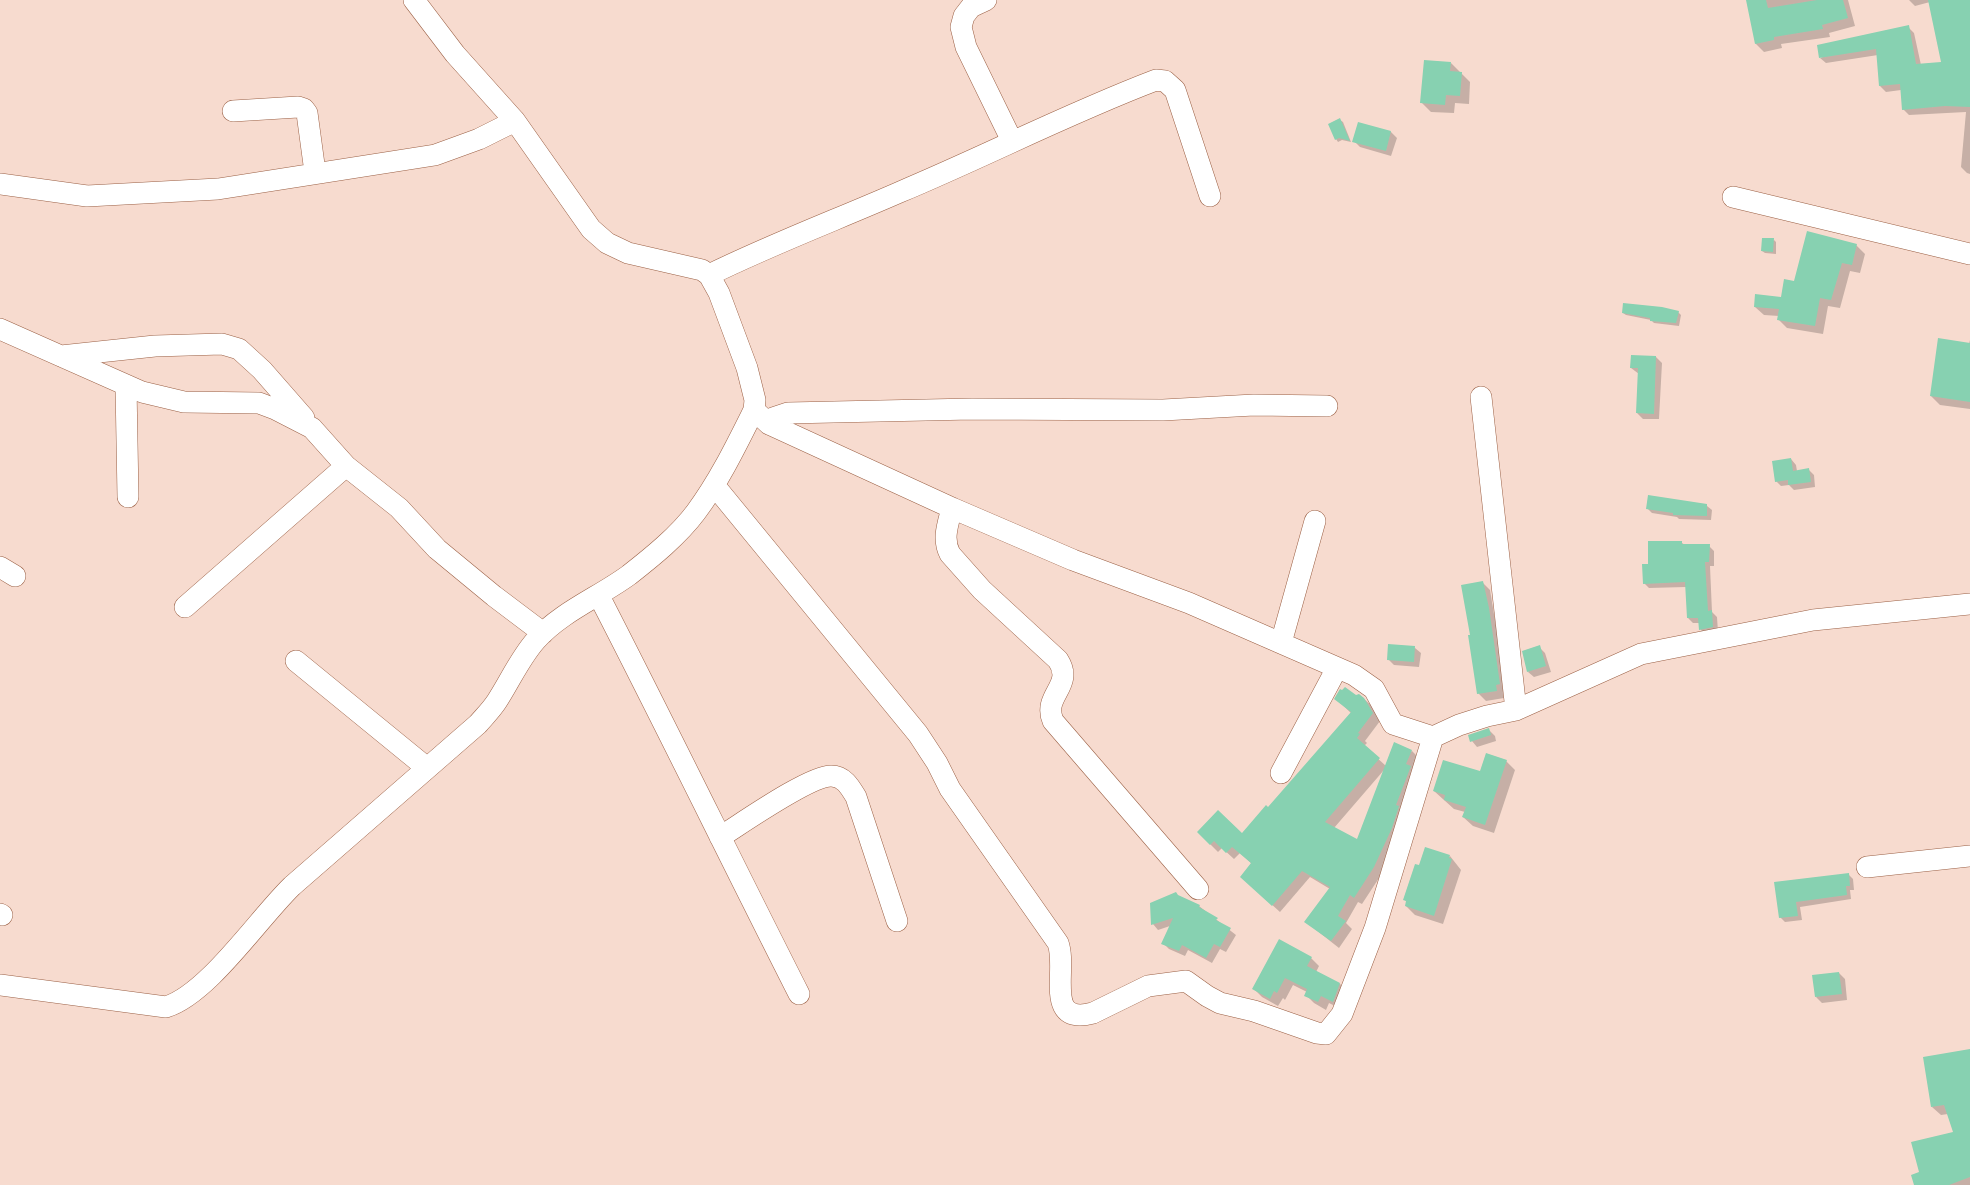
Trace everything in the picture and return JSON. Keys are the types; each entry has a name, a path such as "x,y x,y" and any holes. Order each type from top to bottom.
{"street":[{"path":"414,0 454,54 515,121 591,229 607,243 628,253 702,270 709,275 719,293 747,368 761,417 952,508 1073,560 1189,603 1354,675 1374,689 1393,724 1433,737 1459,725 1487,716 1516,710 1642,654 1814,620 1970,604"},
{"path":"986,0 971,7 961,22 961,27 966,47 1012,141"},
{"path":"709,275 760,250 901,192 1012,141 1156,80 1165,81 1175,90 1210,196"},
{"path":"233,111 298,107 304,109 307,113 315,172"},
{"path":"0,184 87,196 218,189 315,172 435,155 479,139 515,121"},
{"path":"1732,197 1970,254"},
{"path":"0,329 142,392 184,402 259,403 312,428"},
{"path":"61,356 155,346 222,344 239,349 262,370 346,466 399,508 451,560 543,634"},
{"path":"126,386 128,497"},
{"path":"1481,397 1486,459 1500,554 1516,710"},
{"path":"761,417 773,418 788,413 972,409 1163,410 1254,405 1327,406"},
{"path":"0,985 166,1007 179,1003 219,968 292,886 484,717 497,702 508,681 536,640 564,616 599,596 629,575 665,545 695,514 761,417"},
{"path":"185,608 346,466"},
{"path":"714,486 930,751 950,790 1058,943 1061,953 1060,999 1066,1012 1070,1014 1084,1015 1093,1013 1148,986 1186,981 1206,996 1220,1003 1254,1011 1317,1033 1326,1034 1342,1014 1375,928 1433,737"},
{"path":"952,508 946,540 946,547 950,554 982,590 1058,660 1064,668 1062,683 1050,706 1050,714 1053,721 1198,889"},
{"path":"1281,643 1315,521"},
{"path":"599,596 799,994"},
{"path":"296,661 427,768"},
{"path":"1281,774 1337,668"},
{"path":"720,838 808,783 831,776 846,782 856,797 897,921"},
{"path":"1867,868 1970,856"}],"building":[{"path":"1746,0 1766,0 1768,8 1817,0 1843,0 1848,18 1822,25 1823,29 1774,37 1774,40 1755,44"},
{"path":"1928,0 1970,0 1970,107 1945,106 1902,110 1900,84 1879,86 1876,49 1819,58 1817,45 1909,25 1916,64 1941,62"},
{"path":"1424,60 1451,62 1450,71 1462,72 1460,96 1446,95 1445,105 1420,103"},
{"path":"1340,118 1350,141 1339,138 1335,140 1328,124"},
{"path":"1358,122 1391,131 1386,151 1352,142"},
{"path":"1807,231 1857,244 1852,265 1842,263 1831,300 1820,298 1815,326 1777,320 1779,309 1754,307 1755,294 1781,297 1784,279 1794,281"},
{"path":"1762,238 1774,238 1773,252 1761,251"},
{"path":"1623,303 1662,307 1679,311 1676,323 1650,321 1650,318 1622,313"},
{"path":"1938,338 1970,343 1970,402 1930,396"},
{"path":"1631,355 1656,356 1654,414 1636,413 1638,368 1630,368"},
{"path":"1791,458 1793,471 1809,468 1811,482 1788,485 1788,480 1775,482 1772,461"},
{"path":"1648,495 1707,504 1707,516 1673,515 1673,513 1646,509"},
{"path":"1648,541 1682,541 1682,544 1710,544 1709,562 1705,562 1708,611 1712,610 1713,627 1699,630 1698,618 1687,618 1685,582 1643,584 1642,564 1648,564"},
{"path":"1483,581 1489,608 1500,684 1496,685 1497,691 1477,694 1468,635 1470,635 1461,585"},
{"path":"1388,644 1415,646 1414,662 1387,660"},
{"path":"1540,645 1546,666 1527,672 1522,651"},
{"path":"1345,687 1364,698 1373,713 1358,733 1360,734 1357,738 1380,758 1325,822 1357,839 1394,742 1412,750 1406,764 1411,766 1396,805 1399,806 1392,828 1374,867 1354,898 1350,895 1338,916 1346,921 1331,941 1304,922 1330,887 1302,871 1272,906 1240,877 1251,863 1232,847 1226,853 1214,841 1210,845 1197,832 1218,810 1242,833 1266,805 1268,807 1351,712 1334,699 1340,689 1342,690"},
{"path":"1489,728 1491,735 1470,742 1468,735"},
{"path":"1486,753 1507,760 1485,825 1462,817 1466,807 1444,800 1445,795 1433,791 1443,760 1480,771"},
{"path":"1425,847 1450,855 1449,858 1452,859 1434,916 1405,906 1406,901 1403,900 1415,864 1419,865"},
{"path":"1849,873 1850,886 1846,886 1847,895 1796,902 1798,916 1779,918 1774,882"},
{"path":"1176,892 1178,895 1200,905 1199,907 1218,918 1216,920 1231,928 1220,947 1214,944 1206,958 1182,945 1179,951 1161,944 1173,918 1151,925 1150,903"},
{"path":"1279,939 1312,957 1307,966 1340,983 1333,1002 1321,996 1318,1002 1304,996 1307,989 1285,978 1277,993 1274,991 1270,999 1252,989"},
{"path":"1839,972 1842,994 1815,997 1812,975"},
{"path":"1970,1049 1970,1177 1949,1185 1914,1185 1911,1175 1919,1172 1911,1142 1953,1132 1944,1105 1931,1107 1923,1057"}]}
